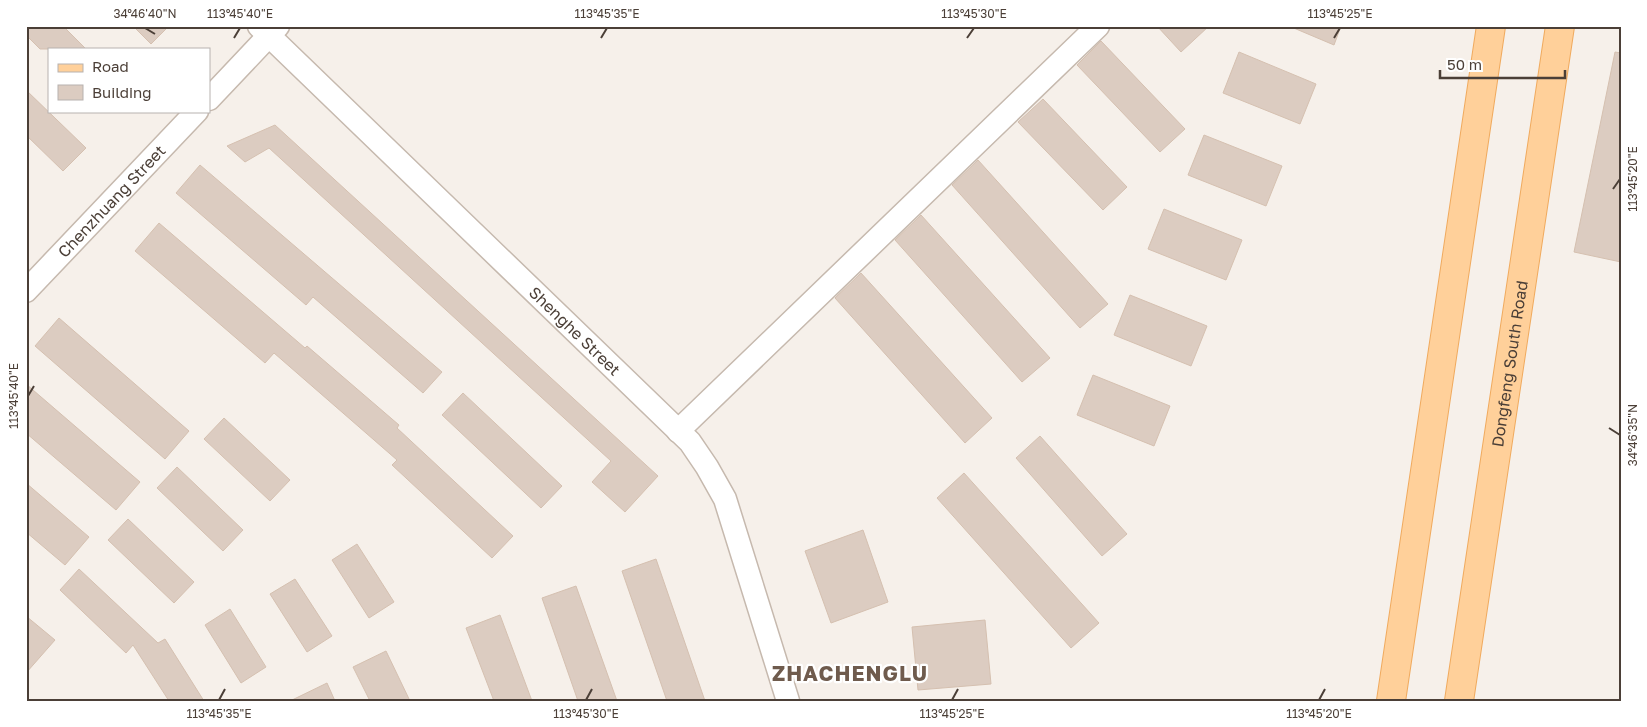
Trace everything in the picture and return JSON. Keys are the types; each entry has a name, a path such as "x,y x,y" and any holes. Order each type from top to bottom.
{"main road":[{"path":"1391,701 1491,26"},
{"name":"Dongfeng South Road","path":"1459,701 1560,26"}],"street":[{"path":"678,431 1098,26"},
{"path":"210,98 269,29"},
{"name":"Shenghe Street","path":"269,29 690,442 725,499 788,701"},
{"name":"Chenzhuang Street","path":"26,291 196,112"}],"building":[{"path":"26,26 63,26 85,48 40,49 26,35"},
{"path":"133,26 169,26 151,44"},
{"path":"1157,26 1209,26 1181,52"},
{"path":"1289,26 1341,26 1334,45"},
{"path":"1101,41 1185,129 1160,152 1077,65"},
{"path":"1239,52 1316,84 1300,124 1223,93"},
{"path":"1615,52 1621,53 1621,262 1574,252"},
{"path":"26,90 86,148 63,171 26,135"},
{"path":"1043,99 1127,187 1103,210 1018,122"},
{"path":"275,125 658,476 625,512 592,482 611,461 269,148 245,162 227,146"},
{"path":"1204,135 1282,166 1266,206 1188,175"},
{"path":"978,160 1108,304 1080,328 952,185"},
{"path":"200,165 442,372 423,393 313,297 306,305 176,193"},
{"path":"1164,209 1242,240 1226,280 1148,249"},
{"path":"921,215 1050,358 1022,382 895,240"},
{"path":"159,223 305,348 307,346 399,425 397,428 513,536 492,558 392,465 397,460 274,353 265,363 135,251"},
{"path":"861,273 992,418 965,443 835,298"},
{"path":"1130,295 1207,326 1191,366 1114,335"},
{"path":"59,318 189,431 165,459 35,346"},
{"path":"1093,375 1170,406 1154,446 1077,415"},
{"path":"26,384 140,482 116,510 26,433"},
{"path":"463,393 562,486 541,508 442,415"},
{"path":"224,418 290,480 270,501 204,439"},
{"path":"1040,436 1127,534 1102,556 1016,458"},
{"path":"177,467 243,530 223,551 157,488"},
{"path":"964,473 1099,623 1071,648 937,498"},
{"path":"26,483 89,537 65,565 26,532"},
{"path":"128,519 194,582 174,603 108,540"},
{"path":"863,530 888,602 831,623 805,551"},
{"path":"357,544 394,602 369,618 332,560"},
{"path":"656,559 705,701 667,701 622,571"},
{"path":"79,569 158,643 165,639 204,701 169,701 133,645 126,653 60,590"},
{"path":"295,579 332,636 307,652 270,594"},
{"path":"576,586 617,701 578,701 542,598"},
{"path":"230,609 266,667 241,683 205,625"},
{"path":"500,615 532,701 494,701 466,628"},
{"path":"26,616 55,640 26,673"},
{"path":"985,620 991,684 918,690 912,627"},
{"path":"386,651 410,701 370,701 353,667"},
{"path":"327,683 335,701 290,701"}],"district":[{"name":"ZHACHENGLU","path":"850,673"}]}
